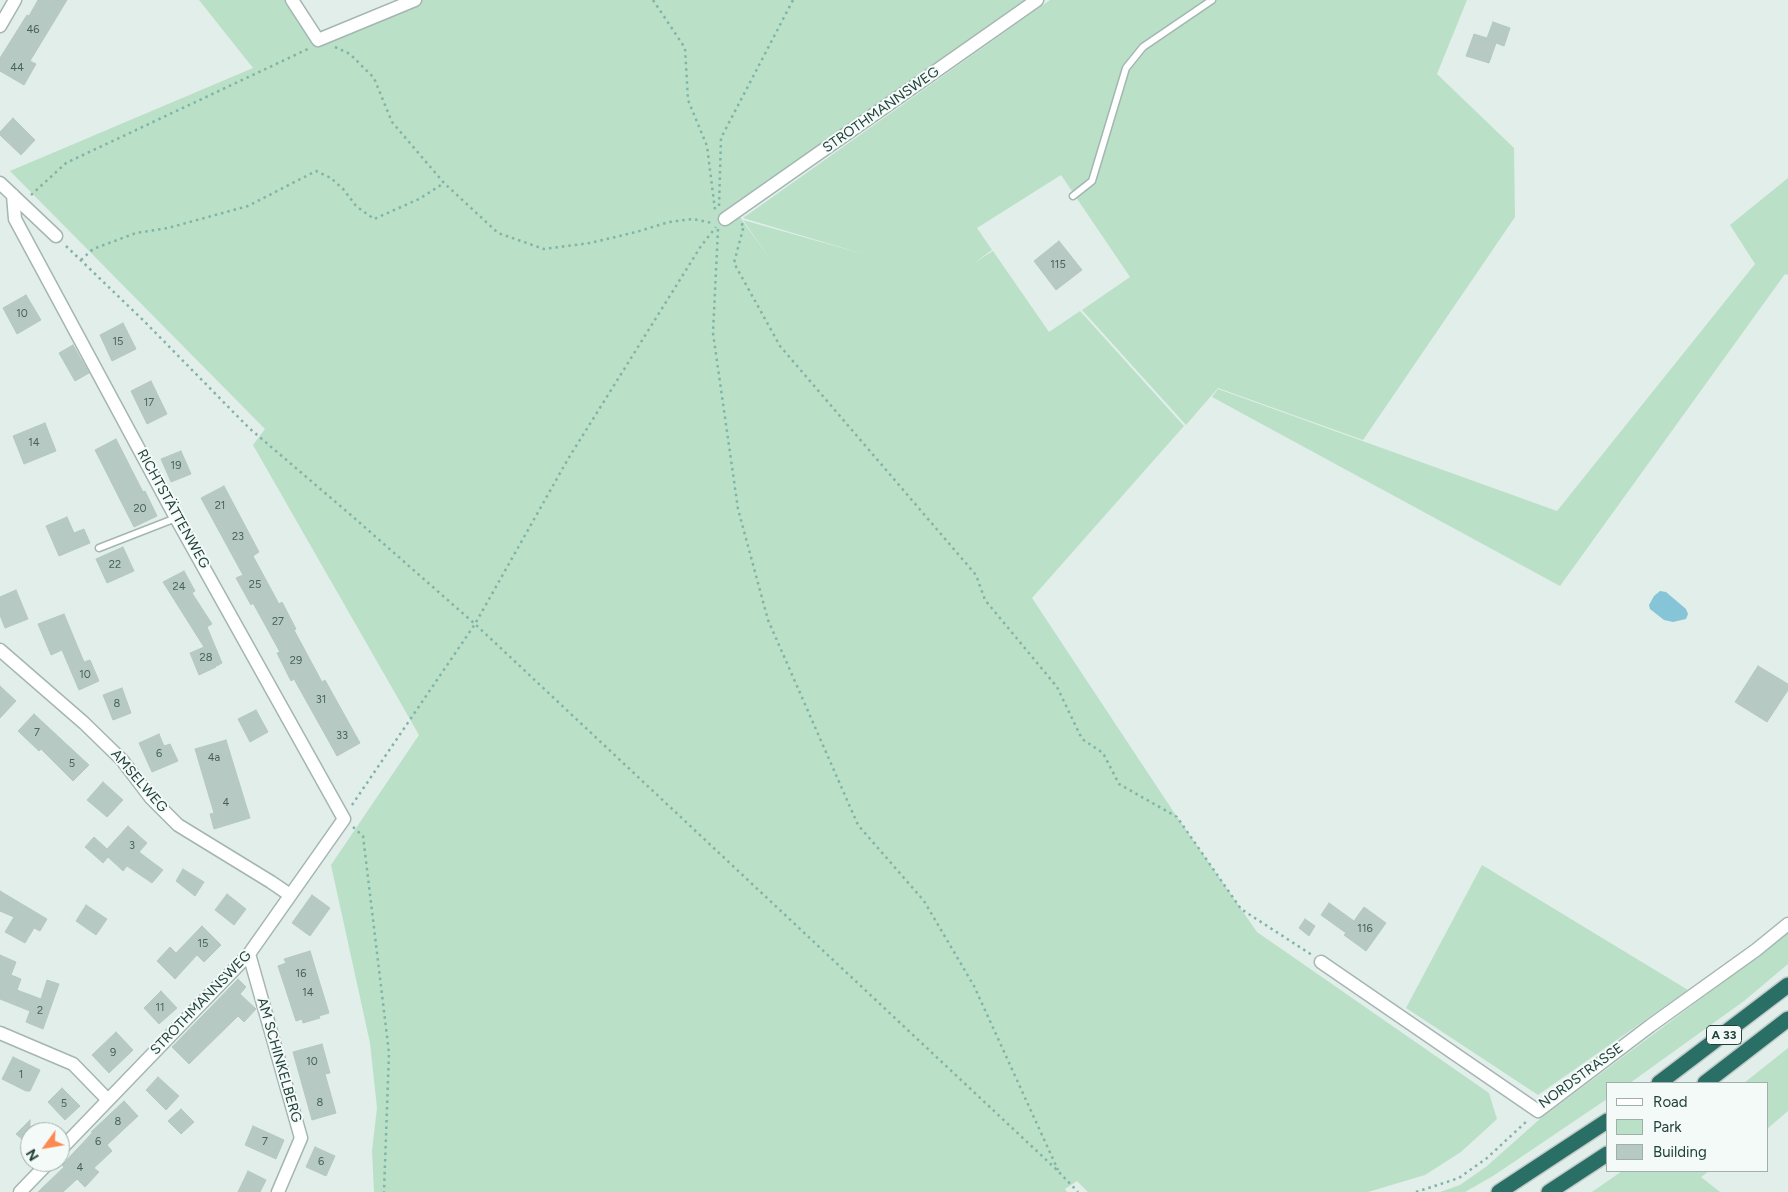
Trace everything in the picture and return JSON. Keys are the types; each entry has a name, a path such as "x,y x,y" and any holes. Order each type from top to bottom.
{"highway":[{"name":"A 33","path":"1660,1082 1788,985"},
{"name":"A 33","path":"1706,1082 1788,1019"},
{"path":"1499,1192 1606,1122"},
{"path":"1549,1192 1606,1155"}],"street":[{"path":"0,26 15,0"},
{"path":"292,0 318,40 415,0"},
{"name":"STROTHMANNSWEG","path":"720,219 1037,0"},
{"path":"0,183 56,236"},
{"name":"RICHTSTÄTTENWEG","path":"17,199 15,219 176,518 344,819"},
{"name":"AMSELWEG","path":"0,650 84,723 122,760 151,798 178,825 290,895"},
{"name":"STROTHMANNSWEG","path":"70,1140 249,954 344,819"},
{"name":"NORDSTRASSE","path":"1321,962 1538,1111 1650,1026 1756,950 1788,924"},
{"name":"AM SCHINKELBERG","path":"249,954 302,1138 278,1192"},
{"path":"0,1033 72,1064 108,1100"},
{"path":"20,1192 39,1172"}],"lane":[{"path":"1073,196 1092,181 1126,68 1143,47 1212,0"},
{"path":"99,548 176,518"}],"path":[{"path":"384,1192 389,1053 363,836 344,819 475,624 568,459 701,246 720,219 707,146 688,100 685,48 652,0"},
{"path":"793,0 721,138 720,219 713,333 738,509 768,620 858,824 924,901 974,986 1058,1171"},
{"path":"17,199 66,164 307,50 318,40 350,54 374,78 392,122 444,183 498,233 544,249 590,243 669,222 693,219 720,219 744,225 734,263 780,346 976,575 985,600 1057,686 1082,739 1103,754 1119,784 1177,817 1241,909 1321,962"},
{"path":"81,260 93,250 136,233 168,228 248,206 316,171 330,178 344,190 356,206 374,219 419,199 444,183"},
{"path":"56,236 143,320 249,428 475,624 1058,1171 1078,1192"},
{"path":"1416,1192 1459,1178 1487,1158 1538,1111"}],"green space":[{"path":"199,0 289,0 318,40 415,0 1024,0 732,206 770,259 743,220 867,255 743,218 1050,0 1467,0 1437,74 1514,148 1515,217 1363,440 1218,388 1186,425 1082,310 1130,277 1061,175 977,228 992,250 974,263 993,251 1049,332 1080,311 1184,426 1032,598 1177,817 1257,932 1489,1093 1497,1119 1461,1152 1425,1175 1368,1192 1088,1192 1077,1181 1065,1189 1067,1192 374,1192 372,1151 377,1108 370,1043 331,865 419,735 253,445 265,429 10,171 253,68"},
{"path":"1788,178 1788,275 1785,274 1560,586 1212,397 1218,389 1557,511 1755,264 1730,225"},
{"path":"1482,865 1688,990 1538,1095 1406,1008"},
{"path":"1788,931 1788,964 1744,1001 1631,1082 1606,1082 1606,1100 1493,1176 1465,1192 1440,1192 1460,1185 1487,1166 1541,1118 1757,957"},
{"path":"1788,1048 1788,1111 1768,1128 1768,1082 1745,1082"},
{"path":"1621,1172 1708,1172 1701,1177 1720,1192 1592,1192"}],"water":[{"path":"1660,591 1666,592 1686,609 1688,614 1686,619 1673,622 1664,620 1650,609 1649,605 1654,596"}],"building":[{"path":"38,0 67,0 30,61 36,64 24,85 0,71 0,58"},
{"path":"1493,22 1510,28 1504,46 1496,43 1489,63 1466,56 1474,34 1487,38"},
{"path":"13,118 35,140 21,155 0,135 0,132"},
{"path":"1059,241 1082,270 1056,290 1034,261"},
{"path":"26,295 41,320 17,334 3,308"},
{"path":"123,323 136,349 112,361 100,335"},
{"path":"73,345 89,373 75,381 59,353"},
{"path":"151,381 167,414 147,424 131,391"},
{"path":"45,423 56,451 24,464 13,436"},
{"path":"116,439 157,516 134,527 95,450"},
{"path":"181,451 191,474 171,482 161,459"},
{"path":"224,486 259,552 253,556 279,604 282,602 296,629 294,630 322,682 325,680 360,743 337,756 294,679 291,681 277,653 280,652 253,603 251,605 236,578 243,575 201,498"},
{"path":"67,517 74,533 84,529 90,543 59,556 46,526"},
{"path":"123,547 134,571 107,583 96,559"},
{"path":"184,571 195,591 192,593 212,624 207,627 222,663 199,675 190,653 204,647 163,582"},
{"path":"16,590 28,619 5,628 0,615 0,597"},
{"path":"64,614 84,662 90,660 99,681 79,690 62,650 51,655 38,624"},
{"path":"1758,666 1788,684 1788,690 1767,722 1735,702"},
{"path":"0,686 16,701 0,718"},
{"path":"122,688 131,713 113,720 103,695"},
{"path":"256,710 268,732 250,742 238,719"},
{"path":"34,714 89,765 73,781 41,749 39,751 18,731"},
{"path":"159,734 164,746 170,744 178,761 152,772 139,743"},
{"path":"226,740 250,818 214,829 210,814 214,813 195,749"},
{"path":"103,782 123,800 107,817 87,800"},
{"path":"128,826 147,843 139,852 163,870 152,883 127,866 123,871 108,857 103,863 85,847 94,837 107,849"},
{"path":"183,869 204,882 195,896 176,881"},
{"path":"0,891 47,919 40,931 34,928 25,943 5,932 14,917 0,911"},
{"path":"227,894 246,909 234,925 215,910"},
{"path":"312,895 330,908 310,936 292,923"},
{"path":"1329,903 1354,921 1364,907 1386,923 1366,951 1344,935 1346,933 1321,915"},
{"path":"86,905 107,919 96,935 76,921"},
{"path":"1305,919 1315,926 1309,936 1299,928"},
{"path":"202,926 221,945 204,962 197,955 175,979 157,961 170,947 176,953"},
{"path":"310,951 329,1013 303,1023 302,1019 296,1021 278,966 286,963 284,959"},
{"path":"0,955 16,962 11,975 21,979 17,990 41,999 47,980 59,984 43,1029 26,1022 30,1011 0,999"},
{"path":"238,979 246,987 240,994 256,1009 244,1022 238,1016 189,1064 172,1047"},
{"path":"161,991 177,1008 159,1024 144,1008"},
{"path":"116,1032 133,1050 109,1073 92,1055"},
{"path":"322,1044 330,1073 325,1074 336,1113 312,1120 293,1052"},
{"path":"13,1057 40,1070 30,1091 26,1091 2,1079"},
{"path":"158,1077 179,1096 166,1110 146,1090"},
{"path":"62,1088 80,1106 65,1120 48,1102"},
{"path":"124,1101 138,1116 107,1145 112,1151 94,1168 99,1172 85,1187 77,1179 63,1192 38,1192 59,1172 70,1172 70,1156 93,1132 91,1132"},
{"path":"181,1109 194,1122 181,1134 168,1121"},
{"path":"253,1126 284,1140 276,1159 245,1145"},
{"path":"315,1147 335,1156 326,1176 306,1167"},
{"path":"248,1171 266,1180 260,1192 238,1192"}]}
